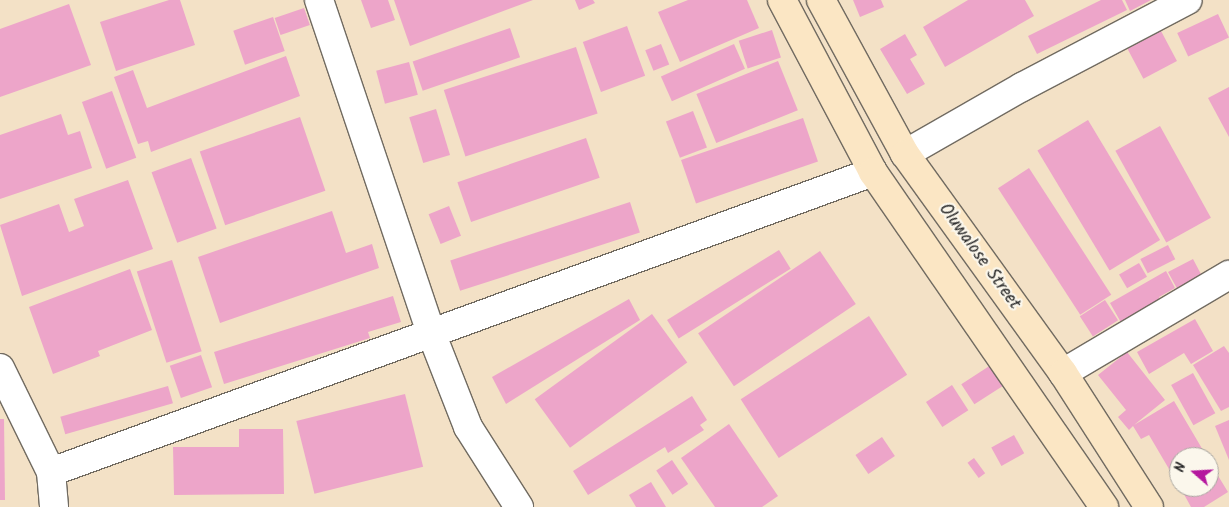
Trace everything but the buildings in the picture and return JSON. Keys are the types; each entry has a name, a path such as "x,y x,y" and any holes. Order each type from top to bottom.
{"street":[{"path":"319,0 432,335 468,427 519,507"},
{"path":"782,0 873,172 1104,507"},
{"name":"Oluwalose Street","path":"822,0 905,154 1063,372 1149,507"},
{"path":"905,154 1022,87 1188,0"},
{"path":"51,472 432,335 873,172"},
{"path":"1063,372 1229,275"},
{"path":"0,368 51,472 54,507"}]}
